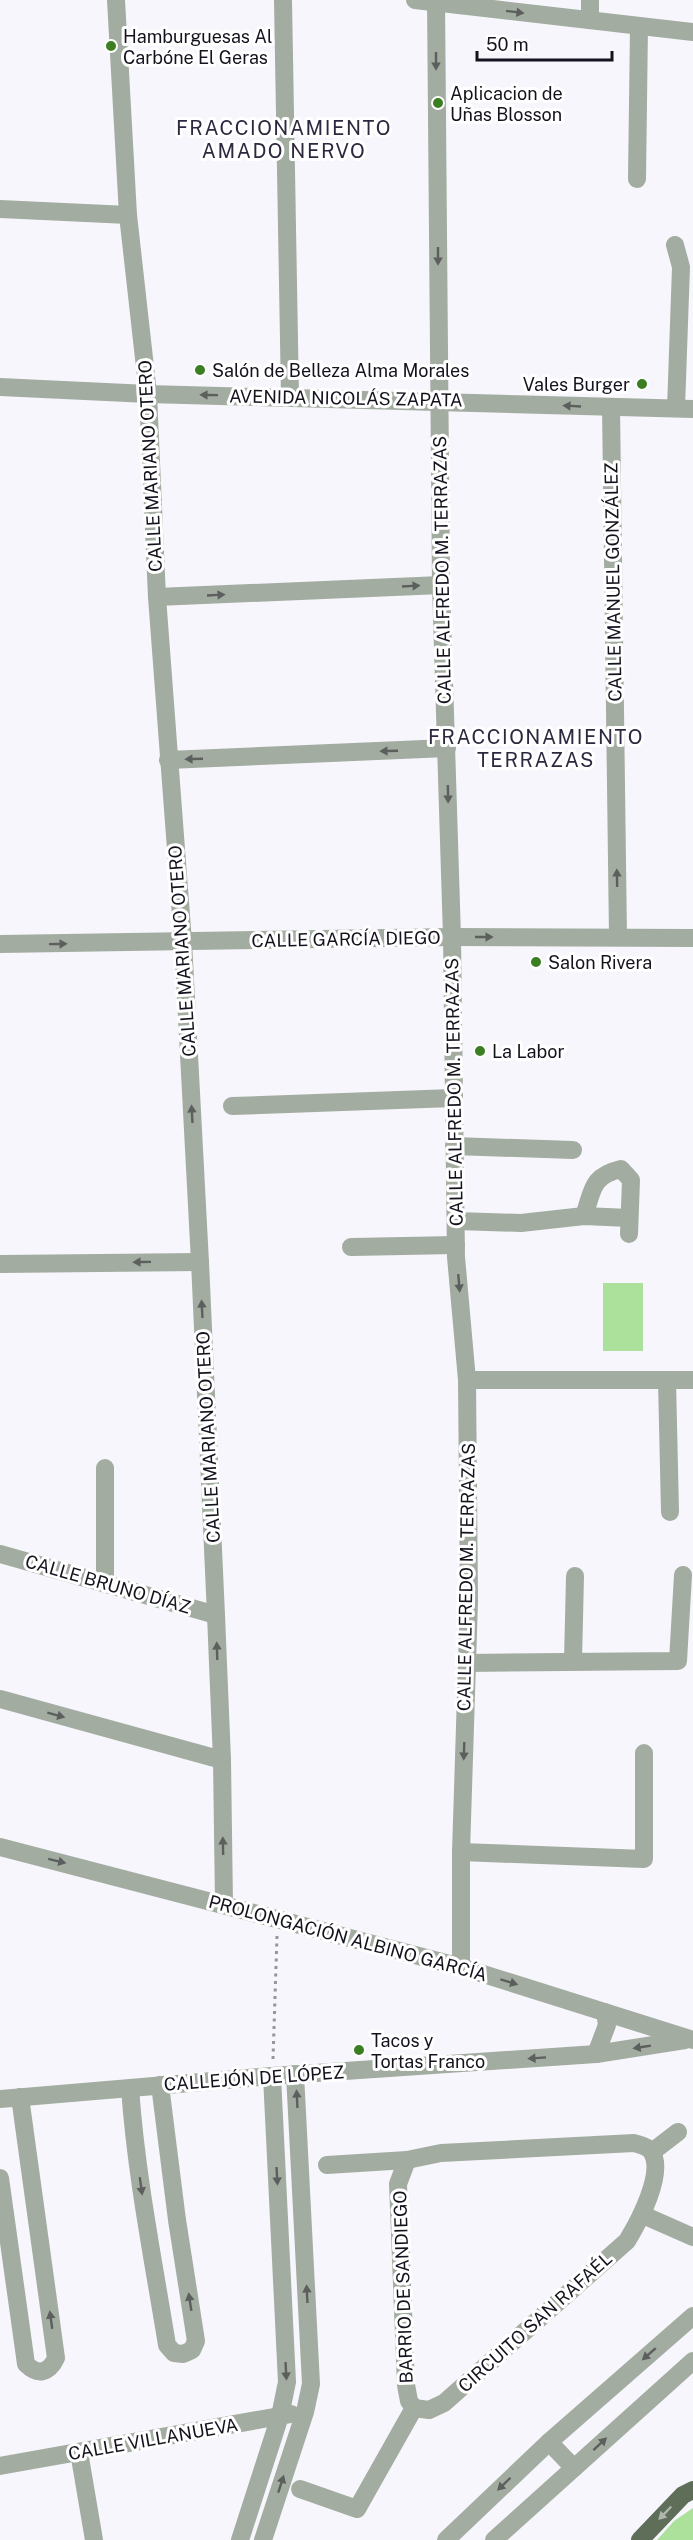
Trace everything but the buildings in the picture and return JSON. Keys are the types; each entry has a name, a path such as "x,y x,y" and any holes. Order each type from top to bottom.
{"main road":[{"path":"640,2540 683,2495 693,2490"}],"street":[{"name":"CALLE MARIANO OTERO","path":"116,0 128,215 148,394 157,597 183,942 216,1615 222,1760 224,1904"},
{"path":"283,0 290,397"},
{"path":"415,0 693,32"},
{"path":"590,0 590,20"},
{"name":"CALLE ALFREDO M. TERRAZAS","path":"436,1 441,585 452,937 456,1245 467,1380 468,1600 461,1852 461,1967"},
{"path":"637,179 639,26"},
{"path":"0,209 128,215"},
{"path":"675,245 681,267 685,409"},
{"name":"AVENIDA NICOLÁS ZAPATA","path":"0,387 148,394 439,400 685,409"},
{"name":"CALLE MANUEL GONZÁLEZ","path":"611,407 618,937"},
{"path":"157,597 441,585"},
{"path":"168,760 447,748"},
{"name":"CALLE GARCÍA DIEGO","path":"0,944 452,937 693,938"},
{"path":"232,1106 453,1098"},
{"path":"454,1146 573,1150"},
{"path":"456,1221 521,1223 584,1216 629,1226 631,1180 621,1169 606,1173 596,1182 584,1216"},
{"path":"351,1247 456,1245"},
{"path":"0,1264 200,1262"},
{"path":"467,1380 693,1380"},
{"path":"667,1380 669,1512"},
{"path":"105,1468 105,1583"},
{"name":"CALLE BRUNO DÍAZ","path":"0,1554 216,1615"},
{"path":"466,1663 678,1661 683,1575"},
{"path":"573,1661 575,1576"},
{"path":"0,1699 222,1760"},
{"path":"461,1852 644,1858 644,1753"},
{"name":"PROLONGACIÓN ALBINO GARCÍA","path":"0,1847 461,1967 690,2040"},
{"path":"596,2054 607,2025 605,2012"},
{"name":"CALLEJÓN DE LÓPEZ","path":"0,2099 295,2074 596,2054 690,2040"},
{"path":"263,2540 305,2412 311,2384 295,2074"},
{"path":"240,2540 280,2416 287,2382 272,2076"},
{"path":"130,2088 146,2225 167,2345 174,2353 183,2354 192,2350 196,2341 177,2220 160,2085"},
{"path":"0,2178 26,2364 33,2371 43,2372 52,2367 56,2358 20,2097"},
{"path":"652,2152 678,2132"},
{"path":"327,2165 407,2160 441,2153 634,2143 645,2146 652,2152 656,2169 643,2215 693,2237"},
{"name":"BARRIO DE SANDIEGO","path":"300,2489 357,2509 414,2408 409,2400 406,2385 398,2184 407,2160"},
{"name":"CIRCUITO SAN RAFAÉL","path":"414,2408 429,2410 444,2403 627,2241 643,2215"},
{"path":"146,2225 177,2220"},
{"path":"11,2254 41,2250"},
{"path":"446,2540 549,2442 693,2316"},
{"path":"494,2540 693,2361"},
{"name":"CALLE VILLANUEVA","path":"0,2466 305,2412"},
{"path":"549,2442 574,2468"},
{"path":"79,2452 94,2540"}],"path":[{"path":"272,2076 277,1919"}],"green space":[{"path":"603,1283 643,1283 643,1351 603,1351"},
{"path":"693,2508 693,2540 657,2540 674,2521"}],"place":[{"name":"Hamburguesas Al Carbóne El Geras","path":"111,46"},
{"name":"Aplicacion de Uñas Blosson","path":"438,103"},
{"name":"Salón de Belleza Alma Morales","path":"200,370"},
{"name":"Vales Burger","path":"642,384"},
{"name":"Salon Rivera","path":"536,962"},
{"name":"La Labor","path":"480,1051"},
{"name":"Tacos y Tortas Franco","path":"359,2050"}],"district":[{"name":"FRACCIONAMIENTO AMADO NERVO","path":"284,140"},
{"name":"FRACCIONAMIENTO TERRAZAS","path":"536,748"}]}
